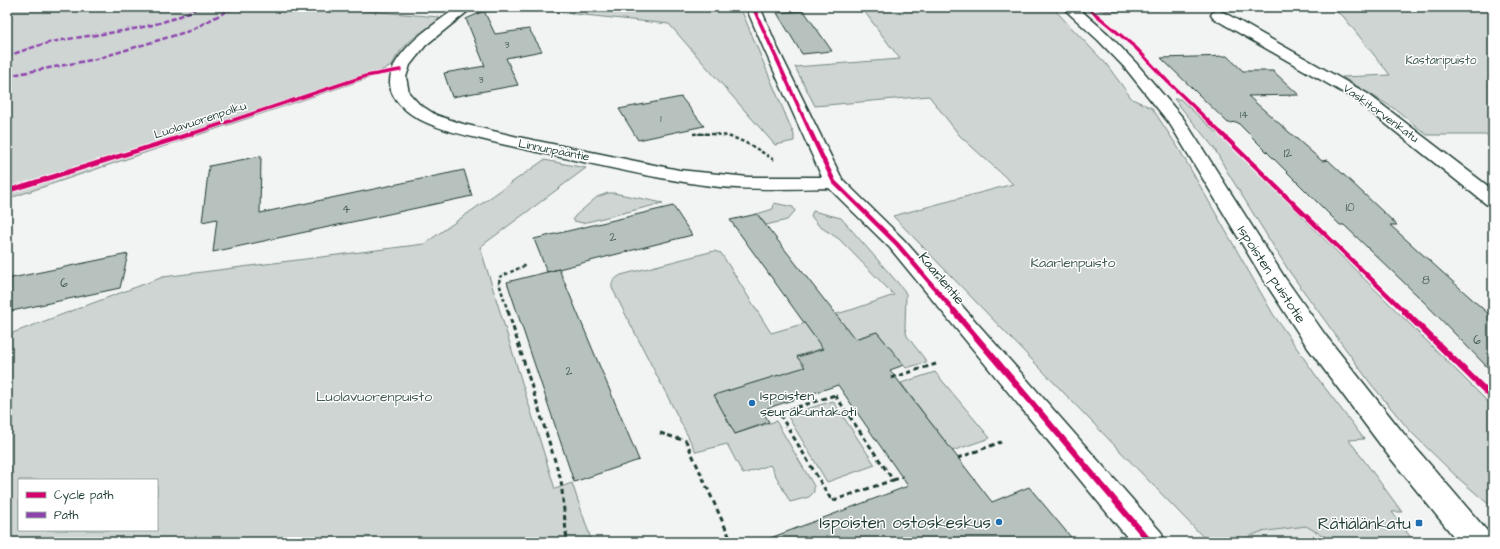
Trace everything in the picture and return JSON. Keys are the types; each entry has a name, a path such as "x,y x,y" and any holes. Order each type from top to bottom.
{"street":[{"name":"Linnunpääntie","path":"466,7 415,47 404,60 400,70 399,89 412,108 429,118 461,129 511,142 693,177 760,183 834,182"},
{"name":"Kaarlentie","path":"753,7 771,49 834,182 897,244 1150,542"},
{"name":"Ispoisten puistotie","path":"1068,7 1103,37 1131,66 1177,122 1276,282 1317,342 1398,447 1477,542"},
{"name":"Vaskitorvenkatu","path":"1218,15 1362,97 1493,200"}],"path":[{"path":"693,134 710,132 723,133 737,137 775,161"},
{"path":"526,265 500,277 499,283 536,405 561,480 567,542"},
{"path":"891,378 936,364"},
{"path":"893,480 835,395 779,413 832,501 903,477"},
{"path":"660,433 686,441 730,538"},
{"path":"958,458 1001,442"}],"shaded area":[{"path":"1299,501 1345,542 1207,542"}],"green space":[{"path":"7,7 348,7 345,9 439,17 438,18 440,19 412,39 400,51 392,66 382,70 380,74 7,199"},
{"path":"484,7 740,7 794,135 794,141 775,145 669,24 518,8 476,13"},
{"name":"Kaarlenpuisto","path":"861,7 1052,7 1107,65 1132,99 1152,108 1179,149 1273,314 1319,380 1364,439 1349,440 1402,512 1392,512 1412,539 1424,539 1427,542 1334,542 1306,526 1260,532 1236,542 1207,541 893,216 1013,184 960,136 929,96 815,106 795,67 900,59"},
{"path":"1092,7 1179,7 1182,9 1105,12"},
{"name":"Kastaripuisto","path":"1327,7 1493,7 1493,135 1427,135 1398,111 1342,77 1390,75 1343,16"},
{"path":"1174,99 1180,99 1233,148 1490,404 1493,409 1493,508 1458,478 1410,431 1371,384 1289,271 1214,148"},
{"name":"Luolavuorenpuisto","path":"544,160 586,168 480,247 555,489 572,483 592,542 7,542 7,335 163,277 424,244"},
{"path":"608,193 663,203 583,223 574,221 573,219 575,216 597,197"},
{"path":"774,203 793,207 795,211 787,220 766,225 757,214 773,209"},
{"path":"813,211 841,218 904,290 906,294 905,328 907,336 927,362 906,368 877,332 797,356 805,367 735,434 776,421 814,486 814,492 809,497 790,502 770,465 743,474 727,444 696,452 612,288 612,283 621,275 714,251 721,253 771,333 854,309 894,295 839,239 819,226 811,216"},
{"path":"935,372 990,438 952,451 901,383"},
{"path":"833,401 875,465 827,482 787,415"}],"building":[{"path":"484,11 495,34 529,29 542,51 506,58 518,85 452,97 444,73 485,66 466,19"},
{"path":"804,11 832,51 802,54 777,13"},
{"path":"1227,56 1243,71 1273,71 1299,95 1248,96 1322,161 1328,160 1397,225 1390,225 1493,318 1493,373 1419,297 1344,225 1340,225 1237,122 1228,123 1161,58"},
{"path":"681,97 704,126 638,140 619,109"},
{"path":"261,156 260,213 464,170 472,196 213,252 217,219 202,222 209,166"},
{"path":"673,206 692,235 547,272 534,239"},
{"path":"757,214 855,339 877,332 904,365 890,370 992,502 1029,487 1075,542 765,542 765,540 908,486 838,385 762,410 769,422 735,434 714,395 805,367 797,357 823,349 730,220"},
{"path":"128,254 120,288 7,312 7,279"},
{"path":"559,269 639,460 574,482 507,282"}],"marked path":[{"path":"7,56 55,41 160,24 183,16 199,7"},
{"path":"7,76 96,59 189,31 235,7"},
{"path":"1088,8 1125,10 1186,8"}],"cycle path":[{"path":"753,7 771,49 834,182 897,244 1150,542"},
{"path":"1087,7 1136,48 1168,82 1493,398"},
{"name":"Luolavuorenpolku","path":"7,191 161,144 366,76 400,70"}],"place":[{"name":"Ispoisten seurakuntakoti","path":"752,403"},
{"name":"Ispoisten ostoskeskus","path":"999,522"},
{"name":"Rätiälänkatu","path":"1419,523"}]}
